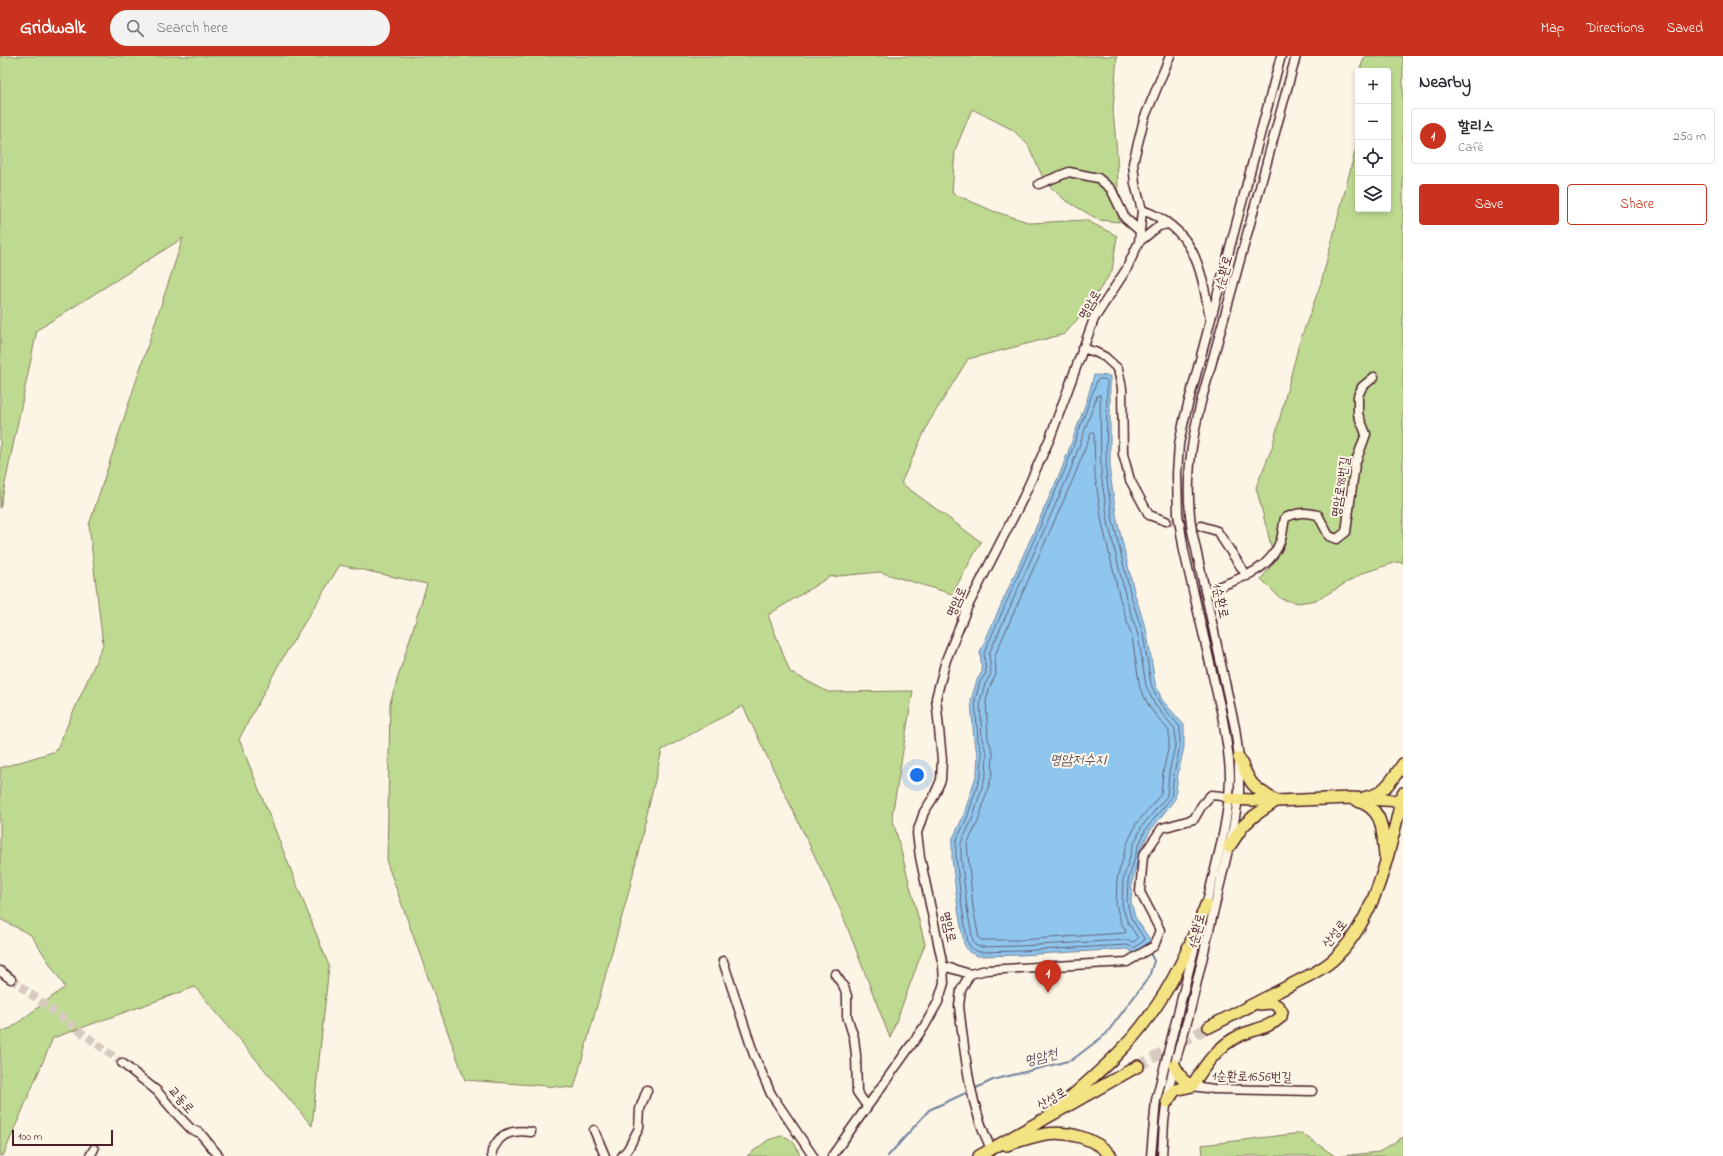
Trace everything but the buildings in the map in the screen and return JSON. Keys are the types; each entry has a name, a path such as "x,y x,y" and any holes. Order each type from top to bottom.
{"main road":[{"path":"1240,758 1249,781 1256,789 1276,801"},
{"path":"1233,799 1276,801 1372,797 1384,788 1403,764"},
{"path":"1351,798 1402,797"},
{"name":"산성로","path":"1209,1027 1312,974 1336,957 1354,935 1374,896 1385,863 1402,797"},
{"path":"1351,798 1365,803 1376,811 1382,831 1385,863"},
{"path":"1229,847 1243,826 1254,816 1276,801"},
{"path":"1052,1115 1107,1064 1148,1018 1175,977 1189,949 1206,905"},
{"path":"1167,1102 1175,1090 1192,1086 1205,1065 1214,1054 1227,1043 1241,1035 1268,1026 1281,1017 1282,1012 1276,1004 1272,1002 1251,1005"},
{"path":"1174,1065 1183,1080 1192,1086"},
{"name":"산성로","path":"979,1156 1138,1066"},
{"path":"991,1149 1045,1134 1059,1134 1075,1135 1091,1141 1108,1152 1111,1156"}],"street":[{"name":"명암로","path":"832,1156 924,1027 938,1002 944,983 943,966 920,857 918,834 924,812 933,798 941,780 942,760 936,698 946,660 966,608 1023,498 1050,438 1094,319 1126,270 1139,242 1142,210 1135,184 1133,163 1144,119 1170,56"},
{"name":"1순환로","path":"1162,1156 1164,1122 1174,1065 1189,1015 1229,847 1233,799 1227,742 1184,551 1178,514 1176,474 1179,444 1183,423 1280,56"},
{"name":"1순환로","path":"1151,1156 1156,1100 1233,799 1240,758 1189,508 1190,457 1193,431 1296,56"},
{"path":"1039,184 1069,172 1098,178 1111,189 1125,218 1140,231"},
{"path":"1142,210 1156,215 1168,224 1189,245 1202,275 1210,321"},
{"path":"1139,242 1159,226 1168,224"},
{"path":"1082,348 1096,352 1105,357 1118,369 1122,388 1123,454 1130,480 1149,515 1166,521"},
{"name":"명암로98번길","path":"1247,576 1260,568 1273,555 1280,541 1285,518 1293,514 1302,512 1318,515 1329,536 1337,539 1346,532 1355,464 1366,434 1358,414 1358,396 1362,387 1374,377"},
{"path":"1201,526 1217,531 1247,576 1206,592"},
{"path":"943,966 970,974 986,970 1127,962 1154,946 1160,930 1140,892 1143,856 1162,828 1194,819 1202,805 1211,796 1222,796 1233,799"},
{"path":"723,961 754,1055 771,1094 813,1156"},
{"path":"0,971 11,979"},
{"path":"835,974 844,987 847,996 847,1016 854,1038 856,1055 857,1092 868,1106"},
{"path":"970,974 962,990 959,1006 974,1106 980,1128 991,1149"},
{"name":"교동로","path":"122,1063 158,1091 177,1115 191,1129 200,1133 219,1156"},
{"name":"1순환로1656번길","path":"1192,1086 1214,1089 1312,1091"},
{"path":"622,1156 628,1149 639,1128 640,1109 646,1090"},
{"path":"594,1130 605,1156"},
{"path":"492,1156 491,1151 499,1137 512,1131 531,1132"}],"green space":[{"path":"0,56 1117,56 1113,110 1117,154 1119,222 1099,220 1065,200 1045,182 1028,145 1013,130 972,109 955,150 952,193 993,211 1031,223 1086,220 1117,236 1112,271 1090,304 1065,334 968,359 929,422 901,483 981,542 952,594 880,572 829,577 768,615 790,672 828,692 913,691 892,816 925,944 890,1038 841,911 743,706 662,750 629,891 574,1088 465,1080 387,863 390,703 427,584 340,565 279,664 239,739 329,966 312,1126 195,987 53,1038 3,1156 0,1156 0,1032 11,1028 65,987 31,935 0,919 0,768 56,751 103,645 89,525 183,238 37,330 0,508"},
{"path":"1365,56 1403,56 1403,563 1397,562 1363,573 1317,600 1298,603 1281,599 1261,579 1275,561 1256,487 1272,448 1299,344 1321,283 1355,152 1355,212 1391,212 1391,68 1360,68"},
{"path":"1301,1133 1335,1156 1203,1156 1202,1145"},
{"path":"781,1136 788,1138 794,1143 800,1156 747,1156 768,1140"},
{"path":"1403,1137 1403,1156 1341,1156 1379,1152"}],"water":[{"name":"명암저수지","path":"1094,375 1110,376 1110,474 1117,520 1135,595 1147,633 1155,683 1162,700 1184,725 1184,747 1178,774 1175,799 1150,831 1141,848 1132,882 1131,902 1135,917 1151,941 1134,953 1127,949 978,956 969,952 964,944 952,858 952,840 963,817 977,773 978,755 974,741 971,700 977,680 982,672 980,652 1061,471 1087,400"}],"waterway":[{"name":"명암천","path":"974,1089 993,1080 1072,1060 1106,1034 1149,977 1154,961 1149,951"},
{"name":"명암천","path":"888,1156 929,1110 970,1091"}],"tunnel":[{"path":"1166,521 1201,526"},
{"path":"11,979 122,1063"},
{"path":"1138,1066 1209,1027"}],"place":[{"name":"할리스","path":"1048,993"}]}
